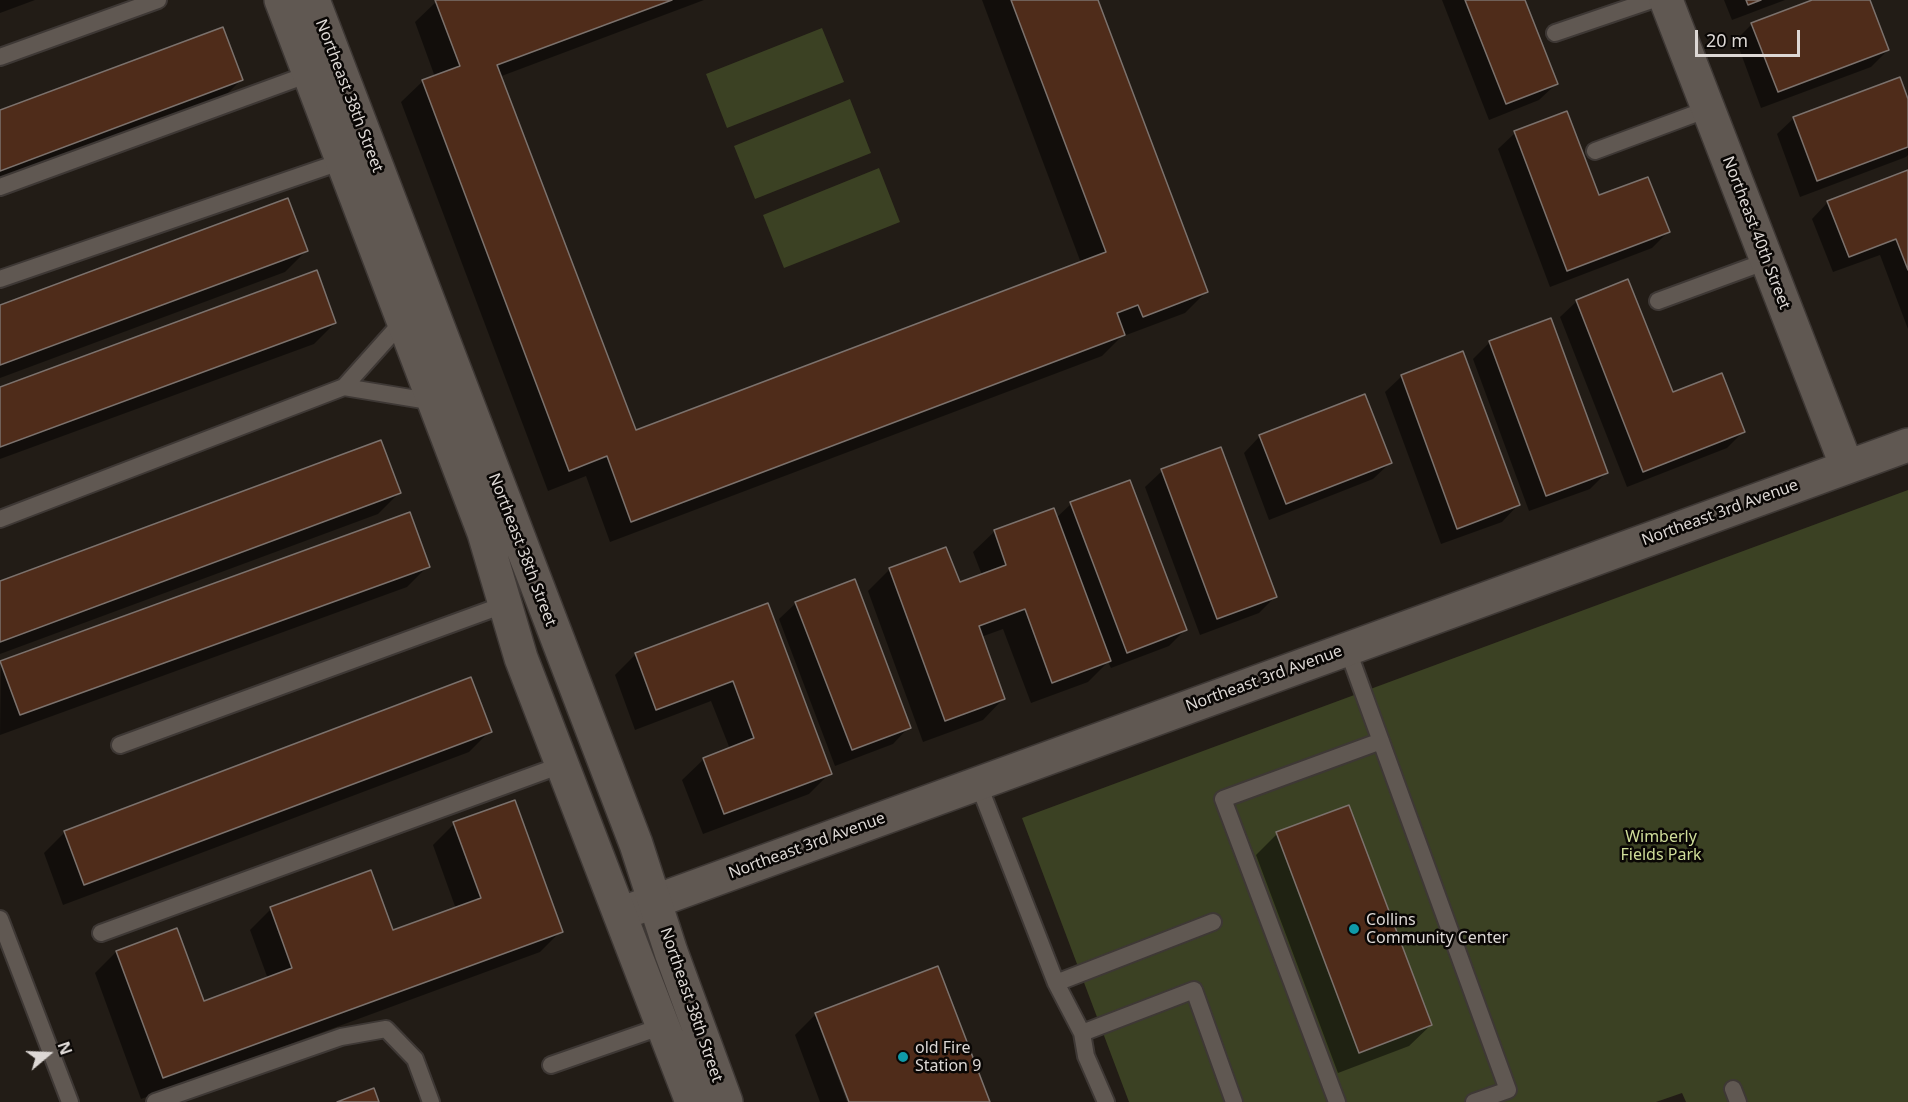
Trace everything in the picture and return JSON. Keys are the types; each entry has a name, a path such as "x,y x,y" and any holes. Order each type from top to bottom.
{"street":[{"name":"Northeast 38th Street","path":"281,0 484,533 521,658 564,764 692,1102"},
{"name":"Northeast 38th Street","path":"313,0 657,902 671,952 726,1102"},
{"name":"Northeast 40th Street","path":"1666,0 1846,467"},
{"name":"Northeast 3rd Avenue","path":"620,914 1908,445"}],"lane":[{"path":"0,57 158,0"},
{"path":"1556,33 1652,0"},
{"path":"0,187 309,74"},
{"path":"1595,151 1708,109"},
{"path":"0,279 343,161"},
{"path":"1658,301 1767,261"},
{"path":"0,519 344,387 403,321"},
{"path":"344,387 435,402"},
{"path":"120,745 506,604"},
{"path":"1347,648 1508,1090 1474,1102"},
{"path":"1337,1102 1223,799 1381,741"},
{"path":"101,933 564,764"},
{"path":"978,783 1056,983 1082,1033 1086,1056 1106,1102"},
{"path":"0,919 70,1102"},
{"path":"1056,983 1213,922"},
{"path":"1082,1033 1194,990 1234,1102"},
{"path":"551,1065 663,1026"},
{"path":"155,1102 341,1037 386,1029 416,1059 431,1102"}],"green space":[{"path":"822,28 844,82 727,128 706,74"},
{"path":"850,99 871,153 755,199 734,146"},
{"path":"879,168 900,222 784,268 763,215"},
{"name":"Wimberly Fields Park","path":"1908,490 1908,1102 1686,1102 1682,1093 1656,1102 1129,1102 1022,818"}],"building":[{"path":"435,0 672,0 497,65 636,430 1106,252 1011,0 1098,0 1208,292 1143,317 1138,305 1117,313 1125,335 631,522 607,456 569,471 422,80 460,66"},
{"path":"1465,0 1525,0 1558,84 1506,104"},
{"path":"1746,0 1761,0 1748,5"},
{"path":"1812,0 1870,0 1889,50 1778,92 1751,23"},
{"path":"223,27 243,80 0,171 0,110"},
{"path":"1900,77 1908,99 1908,147 1817,181 1793,117"},
{"path":"1567,111 1599,195 1648,177 1670,232 1567,271 1514,131"},
{"path":"1908,170 1908,270 1896,239 1849,257 1827,201"},
{"path":"288,198 308,251 0,365 0,305"},
{"path":"317,270 336,323 0,447 0,387"},
{"path":"1628,279 1673,392 1722,373 1745,432 1643,472 1576,300"},
{"path":"1551,318 1608,473 1546,496 1489,341"},
{"path":"1463,351 1520,505 1457,529 1401,375"},
{"path":"1365,394 1392,463 1286,504 1259,435"},
{"path":"381,440 401,493 0,642 0,581"},
{"path":"1221,447 1277,597 1217,619 1161,469"},
{"path":"1130,480 1187,630 1127,653 1070,502"},
{"path":"1054,508 1111,661 1052,683 1025,609 979,626 1005,699 945,721 889,568 946,547 960,582 1006,565 994,530"},
{"path":"410,512 430,567 20,715 0,661"},
{"path":"855,579 911,728 852,750 795,602"},
{"path":"768,603 832,774 724,814 703,758 754,738 733,681 656,710 635,653"},
{"path":"471,677 492,732 84,885 64,831"},
{"path":"515,800 563,932 163,1078 116,951 177,928 204,1001 292,968 270,907 371,870 393,930 481,898 453,822"},
{"name":"Collins Community Center","path":"1349,805 1432,1025 1359,1053 1276,832"},
{"name":"old Fire Station 9","path":"938,966 990,1102 849,1102 815,1013"},
{"path":"374,1088 379,1102 337,1102"}],"place":[{"name":"Collins Community Center","path":"1354,929"},
{"name":"old Fire Station 9","path":"903,1057"}]}
